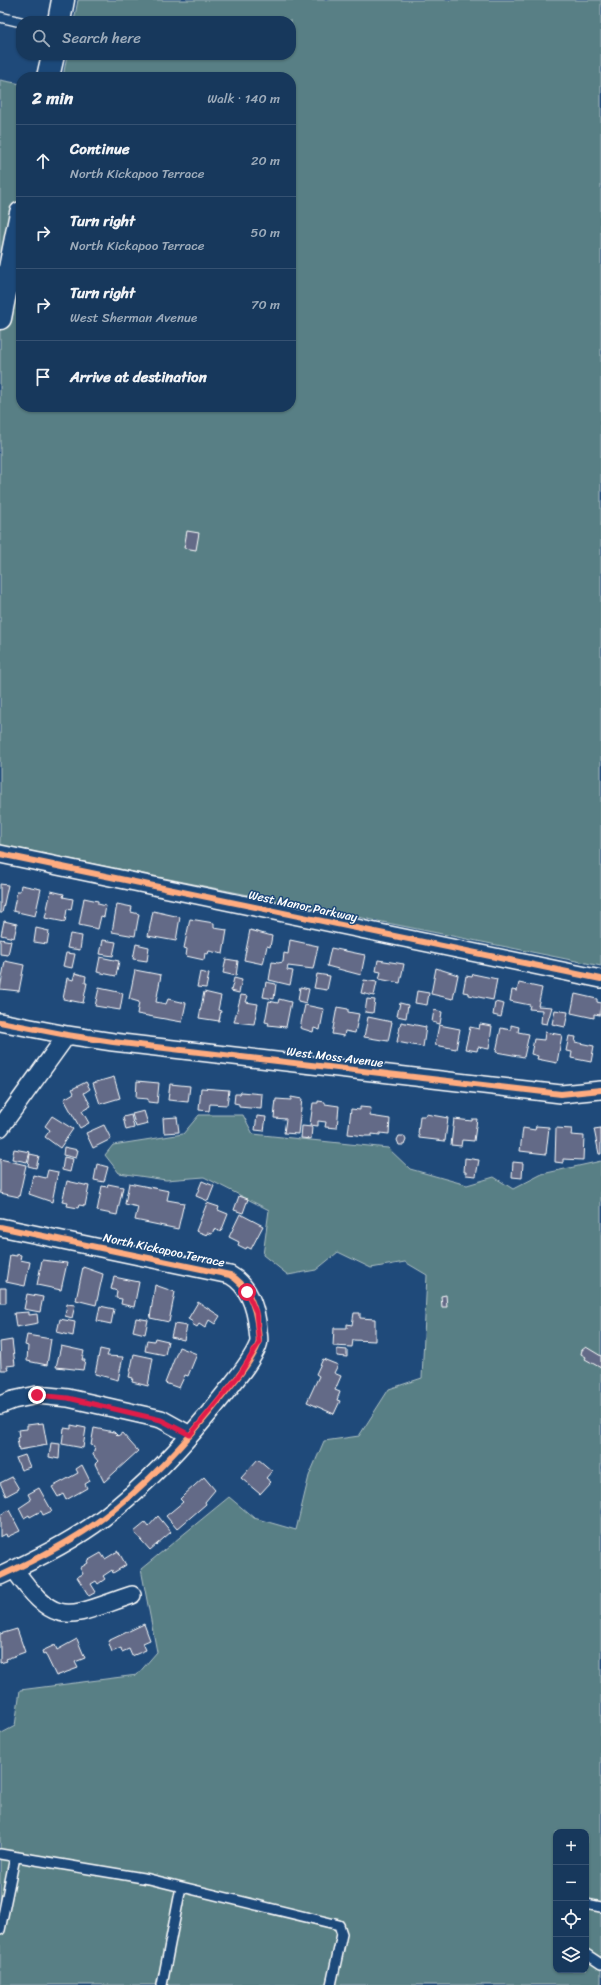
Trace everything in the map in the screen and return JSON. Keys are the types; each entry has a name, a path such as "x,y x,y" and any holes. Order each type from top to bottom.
{"street":[{"path":"60,16 64,0"},
{"path":"49,72 51,60"},
{"path":"0,318 16,238"},
{"name":"West Manor Parkway","path":"0,854 601,979"},
{"name":"West Moss Avenue","path":"0,1022 113,1042 561,1094 601,1090"},
{"path":"0,1128 67,1035"},
{"name":"North Kickapoo Terrace","path":"0,1227 224,1273 239,1282 249,1296 256,1312 259,1343 240,1374 190,1435 142,1486 103,1518 69,1540 7,1572 50,1609 60,1613 78,1613 132,1595"},
{"path":"0,1405 13,1400 37,1395 68,1398 161,1420 190,1435"}],"lane":[{"path":"0,17 16,21"},
{"path":"0,1854 149,1879 339,1925 342,1934 331,1985"},
{"path":"0,1930 15,1856"},
{"path":"162,1985 181,1887"},
{"path":"589,1905 601,1907"},
{"path":"589,1956 601,1964"}],"green space":[{"path":"78,0 601,0 601,966 0,845 0,80 16,83 16,412 296,412 296,72 64,72 66,60 296,60 296,16 75,16"},
{"path":"199,1115 243,1115 253,1134 388,1148 410,1169 467,1185 494,1177 513,1189 542,1174 601,1161 601,1985 0,1985 0,1734 15,1726 20,1690 137,1675 157,1652 141,1569 229,1497 254,1518 296,1530 309,1476 324,1441 359,1436 389,1389 422,1378 427,1275 405,1262 371,1268 338,1252 316,1270 288,1275 263,1255 269,1210 204,1177 166,1180 119,1173 105,1155 113,1145 183,1134"}],"building":[{"path":"187,531 199,533 196,550 184,548"},
{"path":"0,884 8,885 2,913 0,913"},
{"path":"21,885 41,889 35,916 13,911 17,891 20,891"},
{"path":"51,891 64,894 63,897 73,899 71,910 67,909 65,922 45,918"},
{"path":"84,898 98,901 98,904 106,906 104,917 101,916 98,929 79,925"},
{"path":"117,904 132,907 131,912 139,914 135,936 112,932"},
{"path":"153,911 180,917 176,941 148,936"},
{"path":"190,919 214,923 214,928 227,930 223,954 209,951 208,954 205,953 204,960 186,956 187,949 184,948"},
{"path":"4,921 17,924 14,938 1,935"},
{"path":"36,928 49,931 47,944 34,942"},
{"path":"250,930 272,936 270,947 267,946 263,964 244,960"},
{"path":"70,934 82,936 80,950 67,948"},
{"path":"0,939 11,941 8,955 0,954"},
{"path":"103,940 116,942 113,956 100,954"},
{"path":"290,940 318,946 313,969 288,966 287,970 293,971 290,985 269,980 272,962 283,962 284,953 288,954"},
{"path":"136,944 149,947 147,961 133,959"},
{"path":"331,948 365,955 361,975 327,966"},
{"path":"66,953 75,954 72,968 63,966"},
{"path":"100,957 119,961 116,976 97,972"},
{"path":"226,959 238,961 236,976 223,973"},
{"path":"378,960 404,964 400,983 379,979 381,972 376,971"},
{"path":"5,961 24,965 19,991 0,989"},
{"path":"436,968 458,975 453,999 431,994"},
{"path":"135,970 161,975 156,1002 166,1004 168,999 186,1003 182,1022 137,1014 139,1002 129,999"},
{"path":"200,972 209,974 206,988 197,987"},
{"path":"75,973 86,976 85,983 87,983 83,1003 63,999 67,978 73,980"},
{"path":"317,974 330,976 327,990 314,988"},
{"path":"473,974 497,979 493,1000 469,995 469,993 463,992 466,976 472,977"},
{"path":"234,978 242,980 239,993 231,991"},
{"path":"364,980 377,982 374,996 361,993"},
{"path":"266,982 276,984 274,999 263,997"},
{"path":"519,983 542,988 538,1006 552,1007 547,1024 541,1023 542,1010 529,1009 530,1005 510,1001 512,990 517,991"},
{"path":"300,987 309,989 306,1003 298,1001"},
{"path":"99,988 123,993 120,1010 95,1006"},
{"path":"417,991 429,993 427,1005 415,1003"},
{"path":"204,992 221,996 218,1010 221,1011 219,1021 199,1018"},
{"path":"575,994 597,999 597,1002 601,1003 600,1015 594,1014 594,1018 571,1013"},
{"path":"241,995 248,996 246,1002 258,1004 254,1024 234,1022"},
{"path":"279,999 291,1002 286,1027 268,1025 269,1023 265,1022 269,1001 278,1003"},
{"path":"367,999 375,1000 373,1013 365,1012"},
{"path":"495,1002 504,1004 501,1017 493,1015"},
{"path":"400,1003 408,1005 406,1018 397,1016"},
{"path":"305,1005 324,1009 320,1030 314,1028 313,1032 300,1028"},
{"path":"337,1007 348,1009 348,1012 359,1014 355,1033 345,1031 344,1036 332,1034"},
{"path":"434,1010 442,1012 440,1024 432,1022"},
{"path":"555,1010 568,1012 565,1027 552,1024"},
{"path":"368,1017 392,1022 388,1041 364,1037"},
{"path":"401,1022 426,1027 423,1047 397,1042"},
{"path":"480,1024 492,1026 489,1049 478,1047 477,1051 465,1049 470,1027 479,1029"},
{"path":"439,1025 460,1029 456,1049 435,1045"},
{"path":"511,1025 519,1027 518,1032 529,1034 524,1057 496,1052 501,1028 511,1030"},
{"path":"545,1032 562,1035 557,1063 537,1059 538,1056 531,1054 534,1039 544,1040"},
{"path":"569,1036 576,1037 575,1042 594,1046 591,1062 571,1058 572,1052 566,1051"},
{"path":"114,1077 120,1098 100,1104 93,1083"},
{"path":"137,1081 159,1083 157,1103 148,1102 148,1099 136,1098"},
{"path":"86,1082 90,1089 84,1093 91,1106 82,1111 89,1123 80,1128 64,1099 74,1093 72,1089"},
{"path":"170,1084 190,1086 188,1102 168,1100"},
{"path":"201,1088 229,1090 227,1105 210,1104 209,1111 199,1110"},
{"path":"241,1092 262,1094 261,1109 239,1107 239,1104 234,1103 235,1094 240,1094"},
{"path":"291,1097 302,1099 298,1134 284,1133 286,1119 274,1118 276,1099 291,1100"},
{"path":"318,1101 325,1102 325,1104 339,1106 337,1128 325,1127 326,1122 318,1121 318,1126 310,1125 313,1103 318,1103"},
{"path":"360,1107 371,1108 370,1116 390,1119 389,1134 380,1133 380,1135 372,1134 372,1136 365,1136 348,1134 351,1109 360,1110"},
{"path":"144,1111 148,1124 136,1127 132,1114"},
{"path":"426,1114 448,1118 445,1141 419,1138 420,1116 426,1116"},
{"path":"131,1115 134,1128 126,1130 123,1117"},
{"path":"52,1116 73,1129 60,1148 45,1137 50,1130 45,1126"},
{"path":"257,1116 266,1117 264,1131 255,1130"},
{"path":"177,1117 179,1132 164,1133 163,1118"},
{"path":"454,1119 472,1121 472,1119 477,1119 474,1141 462,1140 461,1146 451,1145"},
{"path":"104,1125 111,1139 93,1148 86,1133"},
{"path":"302,1126 312,1127 311,1139 301,1138"},
{"path":"536,1126 549,1127 546,1154 520,1151 523,1128 535,1130"},
{"path":"556,1128 572,1129 571,1135 584,1136 583,1160 563,1159 563,1163 555,1162"},
{"path":"601,1128 601,1154 599,1154 594,1129"},
{"path":"399,1136 404,1136 406,1140 404,1145 399,1145 397,1140"},
{"path":"64,1147 78,1150 76,1158 63,1155"},
{"path":"14,1149 30,1152 27,1162 12,1159"},
{"path":"30,1154 39,1156 36,1168 28,1166"},
{"path":"64,1157 73,1159 70,1172 62,1170"},
{"path":"465,1158 479,1160 476,1176 466,1175 466,1172 464,1172"},
{"path":"0,1159 26,1165 19,1197 0,1193"},
{"path":"513,1162 523,1163 522,1178 512,1177"},
{"path":"97,1164 108,1167 104,1182 94,1180"},
{"path":"48,1170 58,1172 52,1202 29,1194 33,1175 46,1178"},
{"path":"67,1181 89,1186 85,1206 79,1205 78,1208 67,1206 68,1203 62,1202"},
{"path":"202,1181 214,1186 208,1201 196,1196"},
{"path":"129,1183 169,1191 167,1200 184,1203 178,1229 135,1220 138,1207 125,1204"},
{"path":"108,1184 123,1187 117,1215 97,1211 102,1186 107,1187"},
{"path":"239,1196 248,1199 243,1213 234,1210"},
{"path":"207,1203 219,1207 218,1210 228,1214 221,1232 214,1229 212,1234 207,1233 207,1235 196,1231"},
{"path":"240,1214 263,1226 251,1249 247,1247 246,1249 238,1245 239,1242 229,1237"},
{"path":"17,1254 21,1255 20,1260 30,1262 25,1286 6,1282 10,1255 17,1256"},
{"path":"42,1260 67,1263 61,1290 37,1285"},
{"path":"83,1267 103,1274 96,1305 76,1300"},
{"path":"114,1277 139,1282 134,1307 121,1304 122,1299 116,1298 117,1291 111,1289"},
{"path":"155,1285 175,1292 169,1322 150,1318"},
{"path":"0,1288 6,1288 6,1303 0,1303"},
{"path":"27,1294 43,1297 40,1312 24,1309"},
{"path":"446,1295 447,1307 442,1307 441,1296"},
{"path":"198,1302 220,1316 215,1324 209,1320 205,1328 199,1324 197,1327 188,1319"},
{"path":"67,1304 75,1305 72,1318 65,1316"},
{"path":"100,1306 114,1309 111,1324 97,1321"},
{"path":"29,1312 29,1315 37,1314 38,1323 16,1327 14,1313"},
{"path":"354,1313 360,1313 360,1318 375,1319 375,1341 353,1340 352,1347 333,1346 334,1328 347,1328 347,1324 352,1325"},
{"path":"136,1318 148,1320 145,1334 133,1331"},
{"path":"60,1319 75,1322 73,1336 57,1332"},
{"path":"174,1324 187,1326 184,1340 171,1337"},
{"path":"27,1335 51,1339 47,1365 27,1361 28,1346 25,1345"},
{"path":"155,1338 168,1341 165,1355 145,1351 147,1340 154,1341"},
{"path":"12,1340 15,1365 7,1366 8,1370 1,1370 0,1342"},
{"path":"61,1346 84,1351 82,1360 85,1360 83,1370 56,1367"},
{"path":"179,1347 197,1354 188,1376 185,1375 179,1388 165,1383"},
{"path":"586,1347 601,1356 601,1368 585,1359 586,1357 581,1354 582,1350"},
{"path":"100,1349 109,1351 107,1356 123,1357 118,1380 95,1374"},
{"path":"337,1349 347,1350 347,1357 337,1356"},
{"path":"134,1354 153,1358 148,1386 132,1382 133,1378 129,1377"},
{"path":"323,1359 338,1365 334,1373 341,1376 335,1390 340,1392 337,1400 340,1401 334,1414 307,1402 319,1376 316,1374"},
{"path":"43,1423 47,1445 19,1450 17,1438 19,1437 18,1430 27,1429 27,1425"},
{"path":"71,1425 86,1428 83,1448 62,1444 64,1428 71,1429"},
{"path":"94,1428 114,1432 118,1436 122,1433 138,1451 104,1482 95,1464 98,1461 93,1455 95,1446 91,1445"},
{"path":"51,1443 60,1444 59,1459 49,1457"},
{"path":"25,1455 30,1467 21,1470 16,1458"},
{"path":"258,1459 272,1471 266,1478 271,1482 260,1494 241,1478"},
{"path":"82,1465 90,1481 85,1484 87,1488 66,1500 63,1494 58,1497 52,1487 78,1473 76,1469"},
{"path":"12,1477 19,1489 6,1496 0,1483"},
{"path":"204,1477 215,1490 205,1502 206,1504 177,1529 166,1516 183,1502 180,1499"},
{"path":"39,1488 52,1511 43,1515 41,1511 30,1517 29,1515 24,1518 19,1508 31,1500 28,1494"},
{"path":"9,1510 20,1531 7,1537 6,1534 0,1537 0,1515"},
{"path":"158,1516 171,1532 150,1550 134,1532 145,1523 148,1527"},
{"path":"118,1551 126,1565 113,1573 112,1570 103,1576 105,1579 98,1584 96,1581 91,1584 96,1592 89,1596 77,1577 83,1574 80,1568 88,1563 87,1561 101,1553 105,1559"},
{"path":"144,1624 150,1640 143,1643 146,1650 132,1656 129,1649 122,1652 121,1648 112,1652 108,1641"},
{"path":"17,1629 25,1652 6,1659 7,1661 0,1663 0,1634"},
{"path":"77,1639 85,1658 75,1662 78,1668 56,1676 45,1653 43,1654 42,1651 55,1645 57,1650"}],"cycle path":[{"path":"0,854 601,979"},
{"path":"0,1022 113,1042 561,1094 601,1090"},
{"path":"0,1227 230,1275 243,1285 251,1299 256,1314 259,1340 259,1343 248,1364 212,1409 184,1443 137,1490 103,1518 79,1535 40,1557 0,1576"}],"route":[{"path":"37,1395 68,1398 161,1420 190,1435 211,1412 240,1374 259,1343 256,1312 247,1292"}]}
